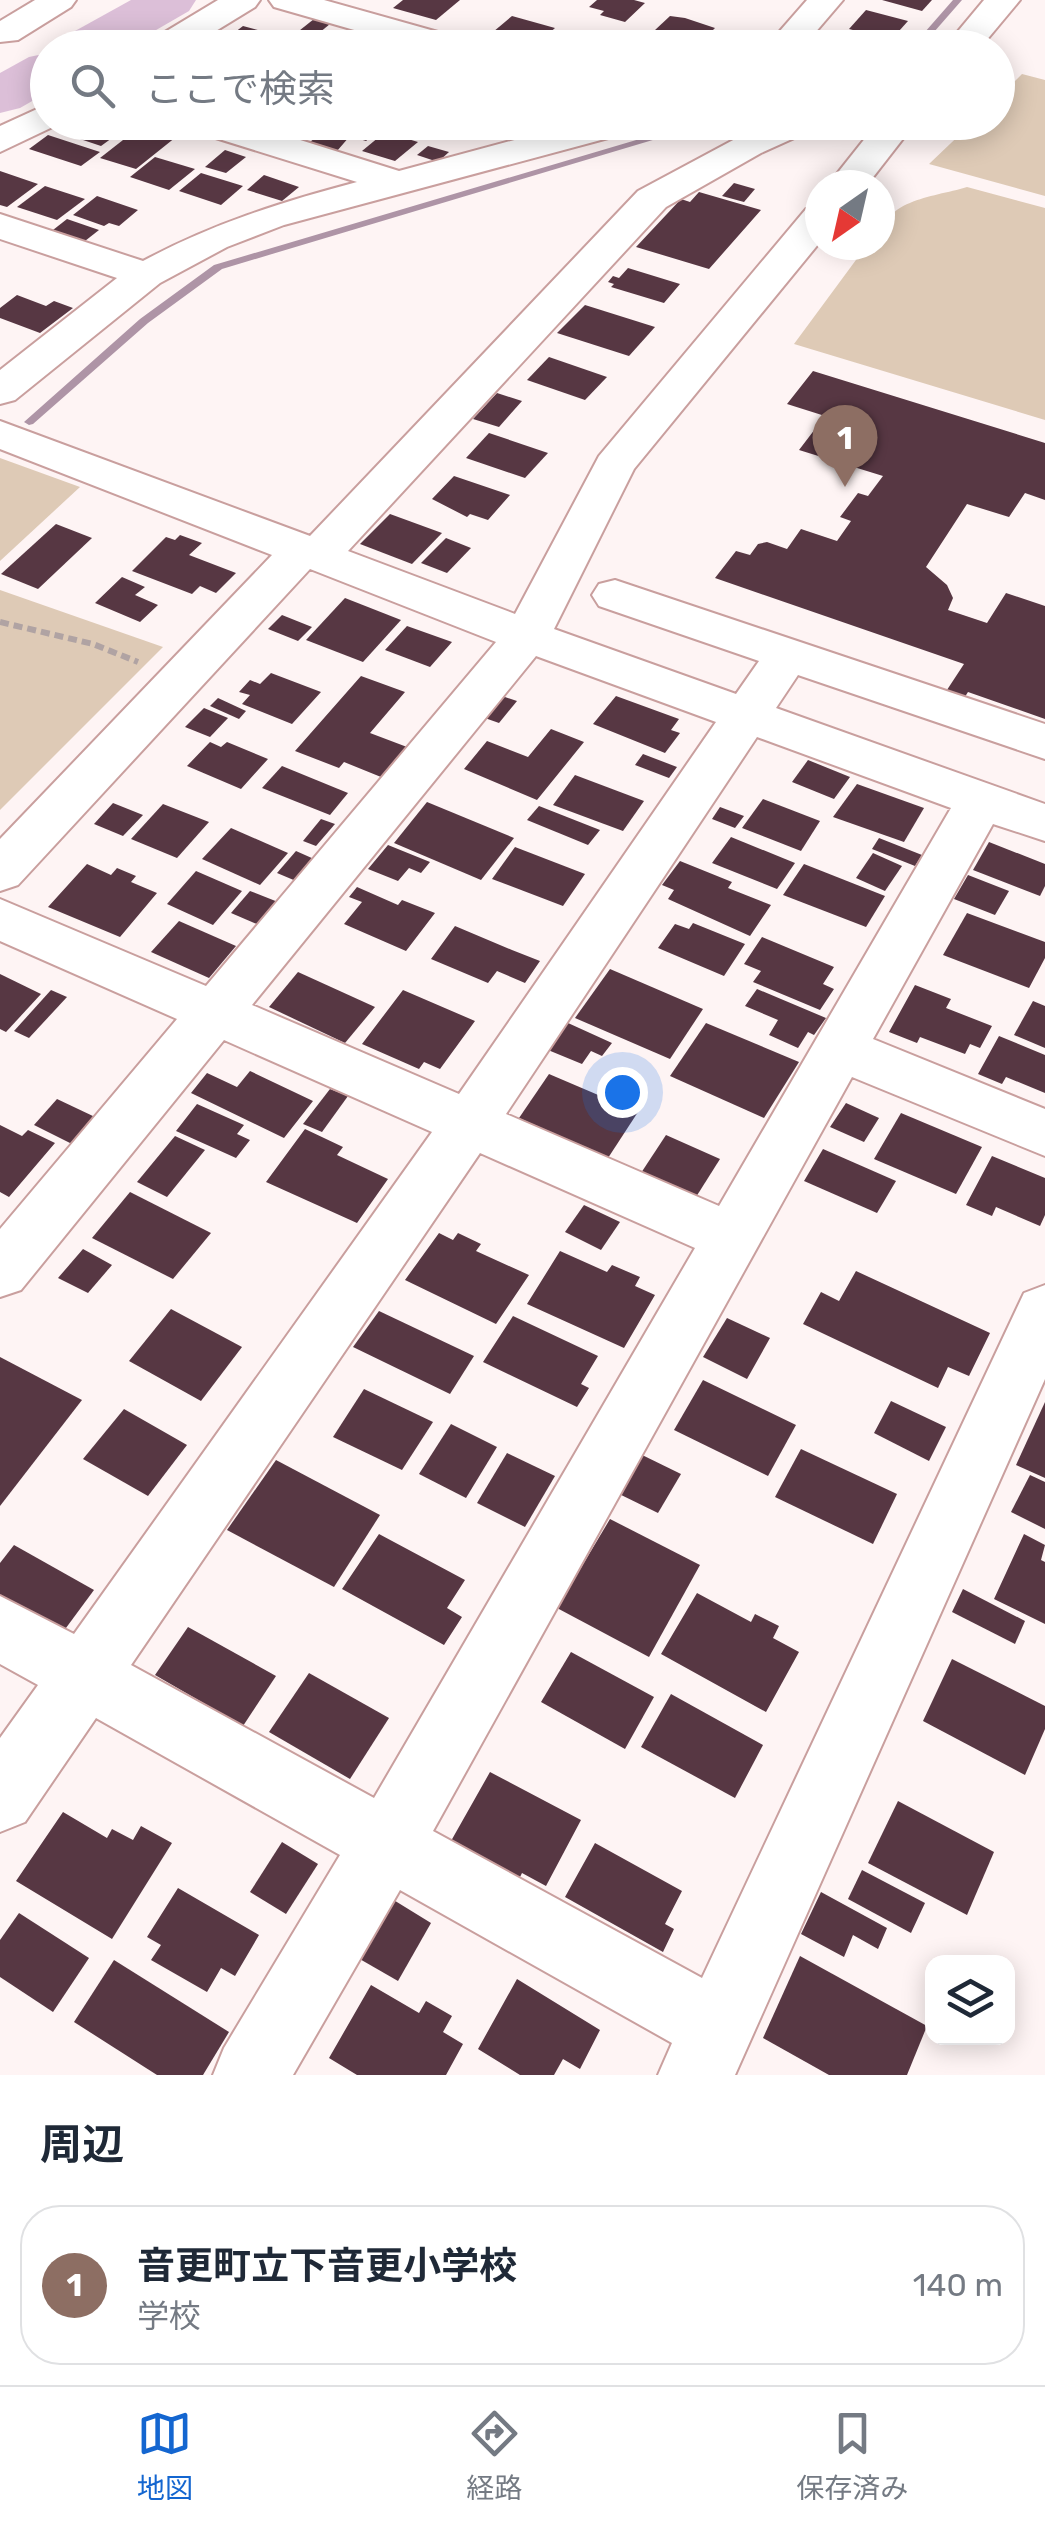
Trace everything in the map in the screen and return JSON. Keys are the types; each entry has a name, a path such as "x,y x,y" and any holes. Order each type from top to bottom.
{"street":[{"path":"0,31 6,33 59,0"},
{"path":"192,30 242,0"},
{"path":"286,0 394,30"},
{"path":"779,0 821,5"},
{"path":"977,30 1003,0"},
{"path":"798,30 821,5"},
{"path":"0,142 30,124"},
{"path":"262,140 396,182"},
{"path":"556,140 270,216 213,239 146,275 2,426 309,553 527,636 1045,822"},
{"path":"0,872 652,199 759,140"},
{"path":"858,170 883,140"},
{"path":"0,226 146,275"},
{"path":"0,1272 527,636 614,466 805,235"},
{"path":"614,595 1045,742"},
{"path":"0,1796 472,1121 788,654"},
{"path":"250,2075 386,1845 982,800"},
{"path":"0,919 472,1121 730,1237"},
{"path":"838,1048 1045,1133"},
{"path":"0,1628 386,1845 706,2052 1045,1311"}],"path":[{"path":"0,622 93,644 152,668"}],"shaded area":[{"path":"1022,74 1045,80 1045,196 929,164 954,140 1015,140 1015,81"},
{"path":"967,187 1045,208 1045,420 794,344 856,260 895,260 895,212 924,198"},
{"path":"0,458 80,487 0,561"},
{"path":"0,590 163,647 0,810"}],"building":[{"path":"403,0 460,0 436,20 393,8"},
{"path":"597,0 645,3 625,22 600,15 604,11 589,7"},
{"path":"882,0 932,0 922,11"},
{"path":"866,10 908,21 900,30 849,29"},
{"path":"512,16 555,28 553,30 495,30"},
{"path":"670,16 715,28 713,30 655,30"},
{"path":"314,19 330,24 323,30 300,30"},
{"path":"41,140 63,140 100,152 81,166 29,149"},
{"path":"83,140 109,140 101,146"},
{"path":"123,140 172,140 136,169 100,158"},
{"path":"312,140 347,140 337,151 310,142"},
{"path":"375,140 418,142 395,161 362,151"},
{"path":"428,146 449,152 438,162 417,155"},
{"path":"225,150 246,157 226,173 205,167"},
{"path":"155,157 195,169 169,190 130,177"},
{"path":"0,171 38,184 7,207 0,205"},
{"path":"201,173 243,186 221,205 179,191"},
{"path":"264,175 299,187 282,201 247,190"},
{"path":"734,183 755,189 744,202 722,196"},
{"path":"45,186 85,199 57,220 17,207"},
{"path":"699,192 761,210 709,269 636,247 681,199 690,202"},
{"path":"97,196 138,210 119,226 104,226 73,215"},
{"path":"67,219 99,230 85,241 53,230"},
{"path":"628,268 680,284 664,303 611,287 614,284 608,282 613,276 619,278"},
{"path":"17,295 46,306 54,301 73,308 40,333 0,318 0,308"},
{"path":"585,305 655,327 629,356 557,333"},
{"path":"549,357 607,377 585,400 527,380"},
{"path":"813,371 1045,443 1045,500 1025,493 1009,517 967,504 926,567 947,585 953,598 948,610 987,623 1006,593 1045,606 1045,719 968,692 961,703 943,696 964,664 715,578 736,551 750,555 758,544 767,542 787,549 801,529 837,541 851,521 840,517 858,493 868,496 883,476 799,450 825,416 787,404"},
{"path":"497,393 522,401 499,427 473,419"},
{"path":"489,433 548,453 525,478 466,458"},
{"path":"454,476 510,495 488,520 470,514 467,517 432,499"},
{"path":"390,514 442,533 412,564 360,544"},
{"path":"56,524 92,538 38,589 1,574"},
{"path":"180,535 202,543 189,555 236,573 216,593 200,586 192,594 132,571 166,537 175,540"},
{"path":"446,538 471,548 447,573 421,563"},
{"path":"122,577 145,587 135,595 158,605 140,622 95,603"},
{"path":"345,598 401,620 363,662 306,640"},
{"path":"282,615 312,627 298,641 268,629"},
{"path":"407,626 452,642 430,667 385,650"},
{"path":"271,673 321,692 292,724 242,704 250,695 239,692 250,680 260,684"},
{"path":"361,676 405,692 370,733 407,747 381,777 344,762 339,768 295,751"},
{"path":"499,695 517,701 499,723 482,717"},
{"path":"616,696 679,719 671,730 680,733 665,753 593,724"},
{"path":"218,698 246,711 239,719 210,706"},
{"path":"204,708 228,718 210,737 185,727"},
{"path":"551,729 584,742 537,800 464,769 487,741 528,757"},
{"path":"210,742 221,747 227,742 268,759 241,789 187,766"},
{"path":"643,754 677,767 669,778 635,765"},
{"path":"808,760 850,777 834,799 792,782"},
{"path":"282,766 348,793 330,815 262,788"},
{"path":"575,775 644,801 623,831 553,805"},
{"path":"857,784 924,808 904,842 833,817"},
{"path":"763,799 820,821 801,851 742,828"},
{"path":"427,802 514,838 481,880 394,843"},
{"path":"113,803 143,815 123,836 94,824"},
{"path":"163,804 209,822 177,858 131,839"},
{"path":"539,806 600,830 588,845 527,820"},
{"path":"720,807 744,816 735,828 712,819"},
{"path":"321,819 335,824 316,846 303,841"},
{"path":"231,828 288,853 260,885 202,859"},
{"path":"731,837 795,863 777,889 712,863"},
{"path":"879,838 922,855 915,866 872,849"},
{"path":"989,842 1045,864 1045,886 1040,896 973,870"},
{"path":"388,845 430,862 421,873 409,868 398,881 368,869"},
{"path":"515,847 585,874 563,906 492,879"},
{"path":"296,851 314,859 296,881 277,873"},
{"path":"873,853 902,866 885,891 856,878"},
{"path":"680,861 732,882 728,888 771,905 750,936 668,899 674,890 662,885"},
{"path":"87,864 111,875 117,868 136,876 131,882 157,893 120,937 48,907"},
{"path":"804,864 885,896 866,927 783,895"},
{"path":"196,871 242,891 213,925 167,904"},
{"path":"968,875 1009,891 995,915 954,899"},
{"path":"357,887 398,905 402,900 435,913 406,951 344,924 362,902 349,897"},
{"path":"250,891 278,902 259,925 231,913"},
{"path":"967,913 1045,942 1045,958 1029,988 943,955"},
{"path":"179,921 236,946 209,978 151,952"},
{"path":"693,923 745,944 724,976 658,948 675,924 689,929"},
{"path":"455,926 540,961 525,983 497,971 488,983 431,959"},
{"path":"762,937 834,967 823,984 834,989 820,1010 753,982 761,971 744,964"},
{"path":"610,969 703,1009 670,1059 575,1018"},
{"path":"298,972 375,1007 345,1043 269,1007"},
{"path":"0,974 41,994 6,1032 0,1029"},
{"path":"915,985 951,999 946,1008 992,1026 980,1048 970,1044 965,1054 920,1037 917,1043 889,1032"},
{"path":"757,989 826,1018 814,1035 808,1032 798,1048 769,1035 778,1020 745,1006"},
{"path":"51,990 67,997 29,1038 14,1031"},
{"path":"403,990 475,1021 440,1069 424,1062 419,1069 362,1044"},
{"path":"1033,1001 1045,1006 1045,1048 1014,1035"},
{"path":"568,1023 612,1043 602,1056 591,1051 582,1064 548,1050"},
{"path":"706,1023 799,1062 764,1118 670,1076"},
{"path":"999,1036 1045,1055 1045,1093 1006,1077 1002,1084 978,1074"},
{"path":"250,1071 313,1101 284,1138 191,1093 207,1073 237,1087"},
{"path":"549,1074 638,1112 608,1158 519,1118"},
{"path":"330,1089 348,1096 322,1132 303,1124"},
{"path":"57,1099 95,1117 72,1144 34,1125"},
{"path":"846,1103 879,1118 864,1142 830,1127"},
{"path":"197,1104 244,1125 237,1134 250,1140 236,1158 176,1131"},
{"path":"901,1113 982,1147 956,1194 874,1159"},
{"path":"0,1125 22,1136 28,1130 55,1143 9,1197 0,1192"},
{"path":"305,1129 343,1147 337,1155 388,1179 357,1223 266,1182"},
{"path":"666,1135 720,1159 696,1197 641,1173"},
{"path":"175,1136 205,1150 167,1197 137,1182"},
{"path":"823,1149 896,1181 877,1213 804,1181"},
{"path":"992,1156 1045,1178 1045,1215 1040,1226 996,1207 992,1216 966,1205"},
{"path":"130,1192 211,1233 173,1279 92,1238"},
{"path":"584,1205 620,1222 601,1250 565,1232"},
{"path":"439,1233 453,1240 458,1233 481,1244 476,1251 529,1275 496,1324 405,1280"},
{"path":"83,1249 112,1265 88,1293 58,1278"},
{"path":"560,1251 607,1272 612,1265 640,1277 635,1286 655,1295 624,1348 527,1304"},
{"path":"856,1271 990,1333 969,1376 948,1367 938,1388 803,1324 821,1292 839,1301"},
{"path":"171,1309 242,1347 201,1401 129,1361"},
{"path":"379,1311 474,1356 450,1394 353,1347"},
{"path":"513,1316 598,1356 581,1384 589,1388 577,1407 483,1362"},
{"path":"727,1318 770,1338 747,1379 703,1357"},
{"path":"0,1357 82,1400 0,1506"},
{"path":"703,1380 796,1425 768,1476 674,1430"},
{"path":"364,1389 433,1422 402,1470 333,1437"},
{"path":"891,1401 946,1427 929,1461 874,1433"},
{"path":"1045,1402 1045,1478 1016,1465"},
{"path":"124,1409 187,1445 148,1496 83,1459"},
{"path":"451,1424 497,1447 466,1498 419,1474"},
{"path":"801,1449 897,1494 873,1544 775,1497"},
{"path":"636,1452 681,1474 658,1513 613,1491"},
{"path":"507,1453 555,1476 525,1527 477,1503"},
{"path":"276,1460 380,1515 334,1587 227,1530"},
{"path":"1030,1475 1045,1482 1045,1529 1011,1512"},
{"path":"610,1519 700,1565 649,1657 557,1608"},
{"path":"379,1534 465,1580 447,1608 462,1617 444,1645 342,1589"},
{"path":"1024,1534 1045,1545 1041,1560 1045,1562 1045,1624 994,1599"},
{"path":"14,1545 94,1590 63,1632 0,1596 0,1563"},
{"path":"963,1589 1025,1621 1015,1644 952,1612"},
{"path":"697,1593 751,1622 755,1614 779,1626 773,1638 799,1652 766,1712 661,1654"},
{"path":"188,1627 276,1676 243,1726 155,1675"},
{"path":"571,1652 654,1697 625,1749 541,1702"},
{"path":"952,1659 1045,1706 1045,1729 1025,1775 923,1721"},
{"path":"309,1673 389,1718 350,1779 269,1732"},
{"path":"671,1694 763,1745 735,1798 641,1747"},
{"path":"490,1772 581,1820 546,1886 522,1873 519,1879 451,1841"},
{"path":"898,1801 994,1852 967,1915 868,1863"},
{"path":"63,1812 107,1838 112,1829 133,1840 141,1826 172,1843 112,1939 16,1881"},
{"path":"282,1842 318,1864 286,1914 250,1892"},
{"path":"595,1843 682,1891 665,1924 674,1929 663,1952 565,1897"},
{"path":"862,1870 925,1903 911,1933 848,1899"},
{"path":"178,1888 259,1935 235,1976 221,1968 207,1992 151,1960 161,1945 147,1937"},
{"path":"821,1892 887,1928 878,1949 853,1935 844,1957 801,1934"},
{"path":"392,1899 431,1923 398,1981 358,1958"},
{"path":"19,1913 89,1958 53,2012 0,1977 0,1940"},
{"path":"800,1956 925,2025 907,2075 829,2075 763,2038"},
{"path":"114,1960 229,2032 203,2075 157,2075 74,2022"},
{"path":"517,1979 600,2030 580,2069 563,2059 554,2075 520,2075 478,2049"},
{"path":"371,1985 419,2013 426,2001 452,2016 443,2032 463,2044 446,2075 357,2075 329,2058"}],"waterway":[{"path":"117,30 170,0"},
{"path":"931,30 958,0"},
{"path":"0,96 30,79"},
{"path":"29,422 144,321 218,267 648,140"}],"place":[{"name":"音更町立下音更小学校","path":"845,487"}]}
